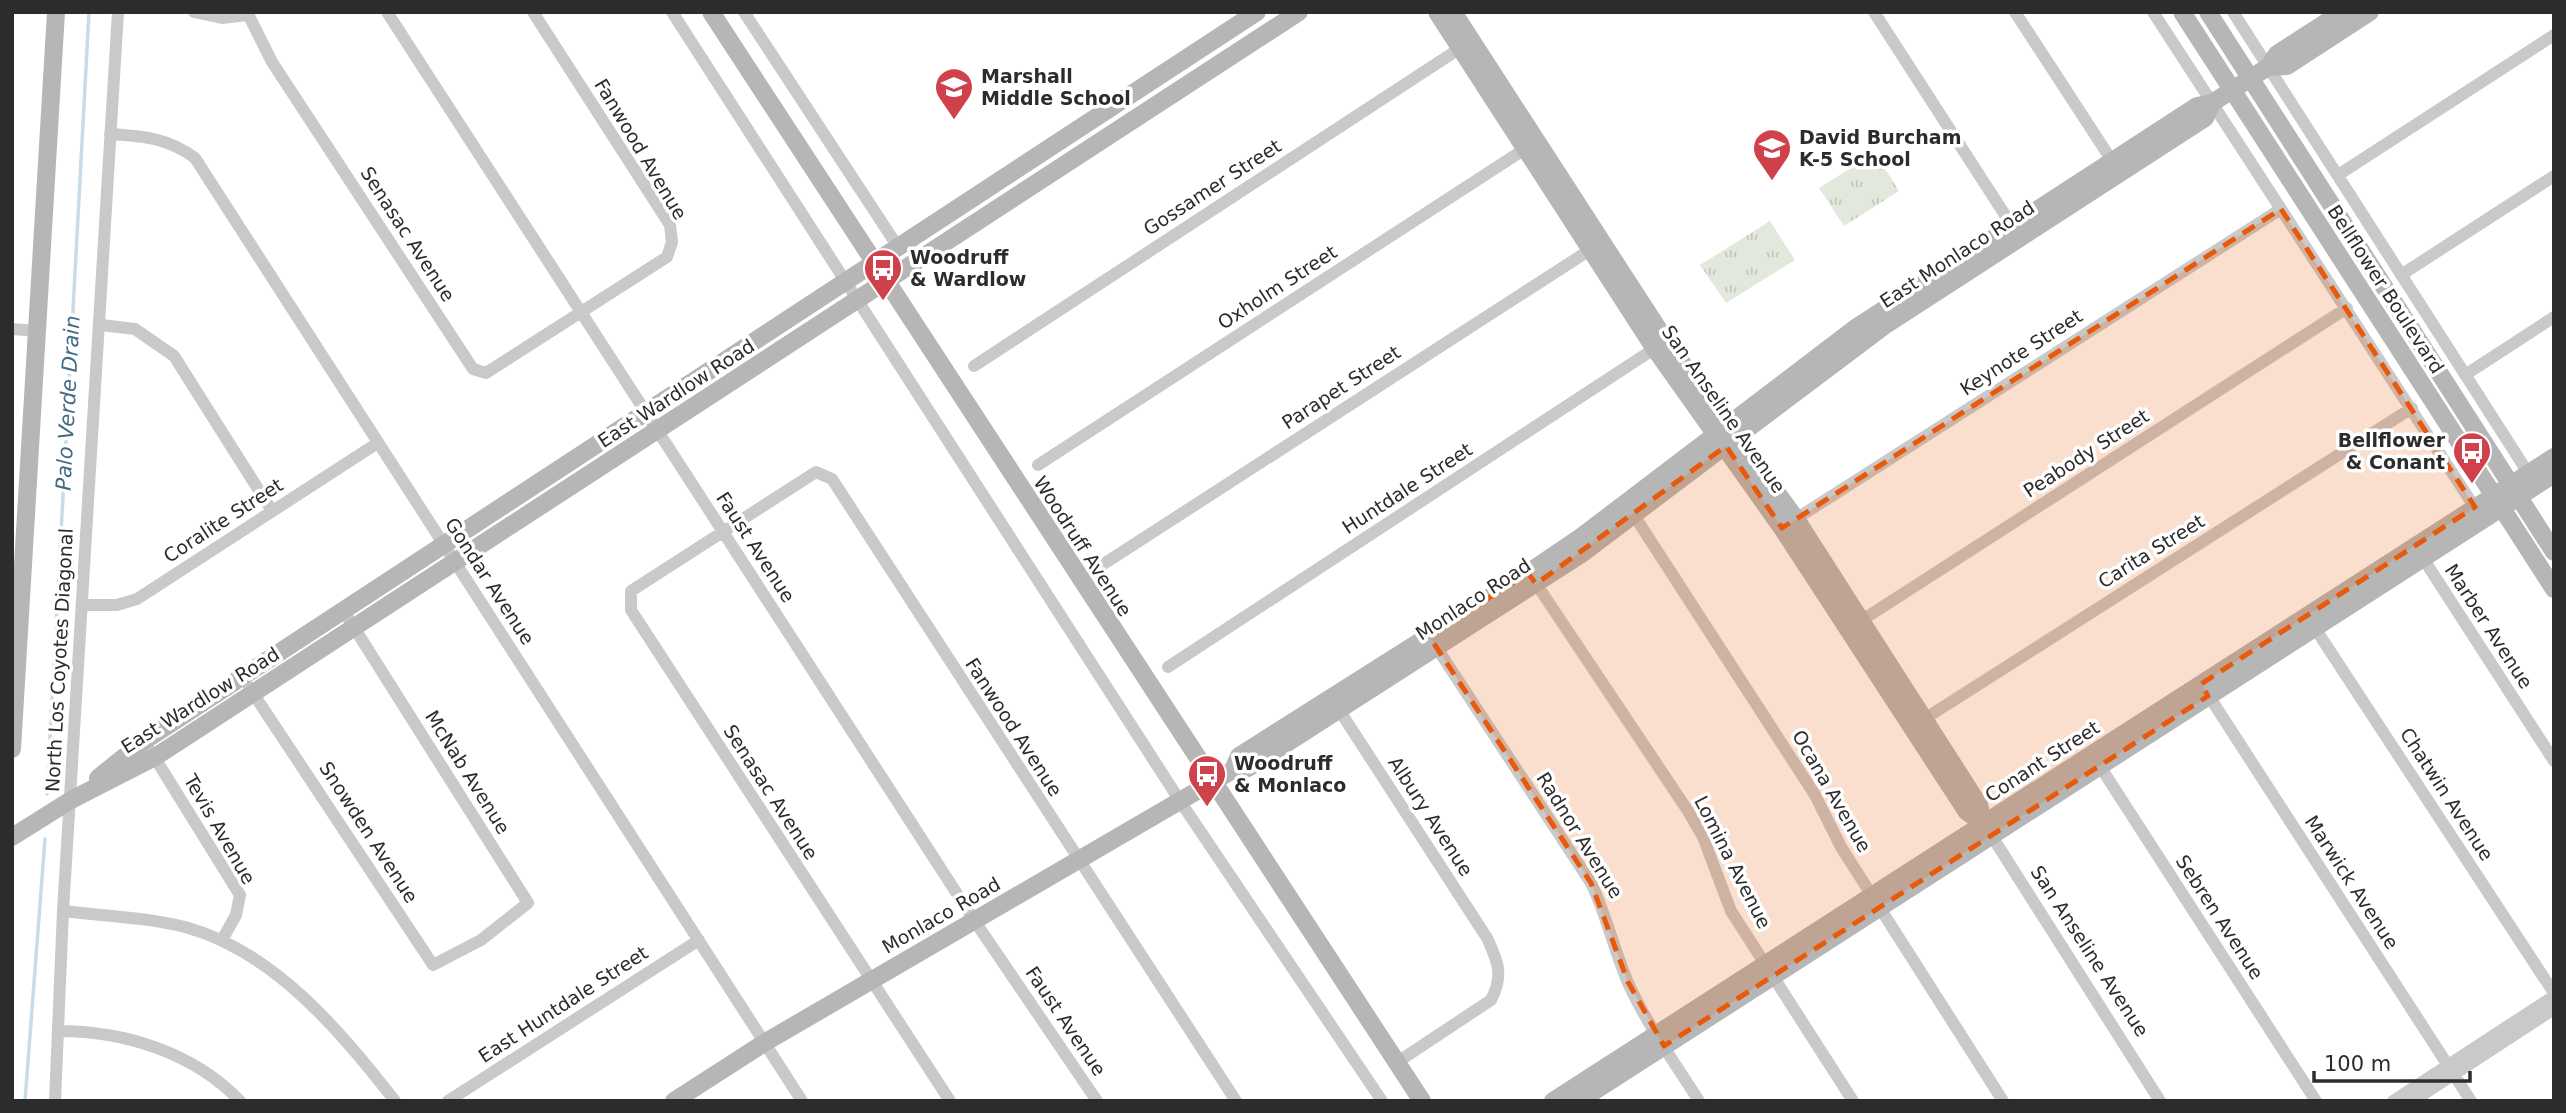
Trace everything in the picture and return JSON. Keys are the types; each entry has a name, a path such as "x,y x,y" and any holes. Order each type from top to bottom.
{"main road":[{"path":"12,749 56,12"},
{"name":"Woodruff Avenue","path":"711,12 1422,1101"},
{"name":"East Wardlow Road","path":"71,800 144,741 1257,12"},
{"name":"East Wardlow Road","path":"12,837 71,800 155,757 1299,12"},
{"name":"San Anseline Avenue","path":"1437,12 1466,45 1661,345 1789,524 1918,723 1979,805 1987,830"},
{"name":"San Anseline Avenue","path":"1453,12 1466,45"},
{"name":"Bellflower Boulevard","path":"2182,12 2554,589"},
{"name":"Bellflower Boulevard","path":"2208,12 2554,552"},
{"name":"East Monlaco Road","path":"1726,436 2016,232 2115,167 2197,106 2212,103 2268,67 2277,54 2342,12"},
{"path":"2268,67 2287,66 2370,12"},
{"name":"Monlaco Road","path":"674,1101 764,1043 974,920 1233,770 1248,768 1335,704 1532,579 1726,436"},
{"name":"Conant Street","path":"1553,1101 1660,1040 2532,480 2554,457"},
{"name":"Conant Street","path":"2532,480 2554,474"},
{"name":"Conant Street","path":"1579,1101 1660,1040"}],"street":[{"name":"North Los Coyotes Diagonal","path":"55,1101 63,911 101,325 118,12"},
{"path":"194,12 222,18 247,14"},
{"name":"Faust Avenue","path":"387,12 974,920 1097,1101"},
{"name":"Fanwood Avenue","path":"533,12 670,225 672,242 667,257 579,312"},
{"path":"672,12 1180,801 1382,1101"},
{"path":"744,12 898,247"},
{"path":"1874,12 2016,232"},
{"path":"2015,12 2115,167"},
{"path":"2153,12 2479,513"},
{"name":"Bellflower Boulevard","path":"2233,12 2532,480"},
{"name":"Senasac Avenue","path":"247,14 272,62 473,369 486,373 579,312"},
{"path":"2338,175 2554,36"},
{"name":"Gossamer Street","path":"974,366 1466,45"},
{"name":"Gondar Avenue","path":"110,134 142,136 174,143 195,158 376,444 455,561 802,1101"},
{"name":"Oxholm Street","path":"1038,464 1531,145"},
{"path":"2401,275 2554,176"},
{"name":"Keynote Street","path":"1789,524 2281,209"},
{"name":"Parapet Street","path":"1102,565 1595,246"},
{"name":"Peabody Street","path":"1854,625 2347,308"},
{"path":"2465,374 2554,317"},
{"path":"101,325 135,329 174,356 272,511"},
{"path":"12,329 38,331"},
{"name":"Huntdale Street","path":"1168,667 1661,345"},
{"name":"Carita Street","path":"1918,723 2412,408"},
{"name":"Coralite Street","path":"83,606 117,605 137,599 376,444"},
{"name":"Fanwood Avenue","path":"722,530 816,472 832,479 1077,861 1237,1101"},
{"name":"Ocana Avenue","path":"1630,509 1815,795 1841,847 2003,1101"},
{"name":"Senasac Avenue","path":"722,530 631,591 631,610 950,1101"},
{"name":"Marber Avenue","path":"2419,552 2554,761"},
{"name":"Lomina Avenue","path":"1532,579 1688,811 1703,837 1731,911 1853,1101"},
{"name":"McNab Avenue","path":"343,611 528,903 481,940"},
{"name":"Chatwin Avenue","path":"2311,621 2554,995"},
{"name":"Radnor Avenue","path":"1433,641 1591,883 1606,914 1628,982 1660,1040 1699,1101"},
{"name":"Snowden Avenue","path":"242,677 433,965 481,940"},
{"name":"Marwick Avenue","path":"2205,690 2470,1101"},
{"name":"Albury Avenue","path":"1335,704 1487,938 1501,968 1499,986 1491,1000 1396,1063"},
{"name":"Tevis Avenue","path":"144,741 240,895 236,915 222,940"},
{"name":"Sebren Avenue","path":"2096,760 2316,1101"},
{"name":"San Anseline Avenue","path":"1987,830 2161,1101"},
{"path":"63,911 183,926 222,940 299,991 353,1048 395,1101"},
{"name":"East Huntdale Street","path":"448,1101 699,940"},
{"path":"2413,1101 2450,1070 2554,995"},
{"path":"2393,1101 2554,1009"},
{"path":"58,1031 85,1031 142,1041 187,1062 240,1101"}],"highlighted area":[{"path":"2281,209 2475,507 2201,684 2208,696 1664,1046 1628,982 1591,883 1429,636 1528,573 1536,584 1726,446 1782,528"}],"green space":[{"path":"1875,153 1899,191 1844,226 1819,188"},
{"path":"1770,221 1795,260 1726,303 1700,265"}],"waterway":[{"name":"Palo Verde Drain","path":"47,794 89,12"},
{"name":"Palo Verde Drain","path":"25,1101 45,839"}],"place":[{"name":"Marshall Middle School","path":"954,121"},
{"name":"David Burcham K-5 School","path":"1772,182"},
{"name":"Woodruff & Wardlow","path":"883,302"},
{"name":"Bellflower & Conant","path":"2472,485"},
{"name":"Woodruff & Monlaco","path":"1207,808"}]}
